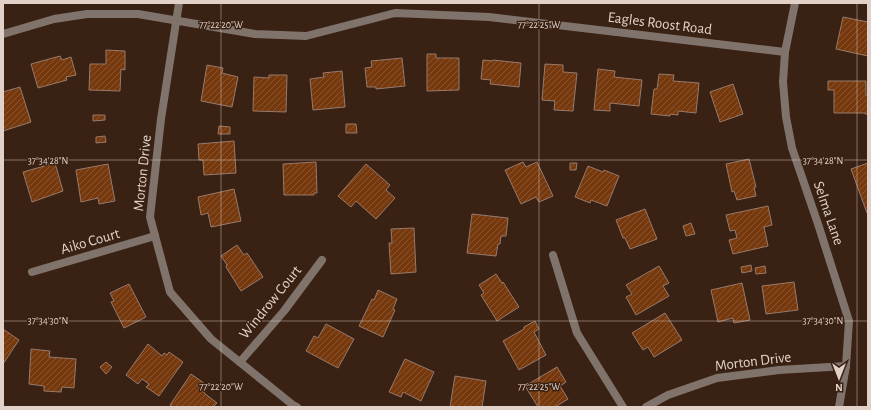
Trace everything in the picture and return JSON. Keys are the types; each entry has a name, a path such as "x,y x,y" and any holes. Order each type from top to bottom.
{"street":[{"name":"Morton Drive","path":"179,3 161,119 150,217 170,292 211,339 297,407"},
{"name":"Selma Lane","path":"795,3 785,52 783,82 786,117 792,148 849,320 846,366 839,407"},
{"name":"Eagles Roost Road","path":"3,34 54,19 87,14 138,14 255,34 306,36 394,13 489,17 785,52"},
{"name":"Aiko Court","path":"32,272 155,236"},
{"path":"553,255 577,333 623,407"},
{"name":"Windrow Court","path":"240,362 284,311 322,260"},
{"name":"Morton Drive","path":"646,407 668,395 717,378 779,370 846,366"}],"building":[{"path":"843,17 868,22 868,56 836,49"},
{"path":"106,50 125,51 125,70 121,69 120,91 89,90 90,64 106,64"},
{"path":"427,54 436,54 436,58 459,58 459,90 427,91"},
{"path":"60,56 62,60 71,57 76,75 66,77 67,80 38,88 31,64"},
{"path":"402,58 405,86 376,89 376,87 367,87 365,68 372,67 371,61"},
{"path":"483,60 521,63 519,87 490,84 491,80 481,79"},
{"path":"545,64 563,65 563,72 577,73 573,111 554,110 555,101 542,100"},
{"path":"207,65 223,68 222,73 238,77 232,107 201,101"},
{"path":"598,69 615,71 614,77 642,80 639,106 610,103 610,111 594,110"},
{"path":"342,71 345,107 313,110 310,79 324,77 323,73"},
{"path":"659,74 674,75 673,81 699,83 696,113 678,111 678,115 670,114 670,116 651,114 654,89 657,89"},
{"path":"269,75 287,75 286,112 253,111 254,77 269,78"},
{"path":"828,81 866,81 868,114 834,113 834,90 828,90"},
{"path":"733,84 743,114 720,122 710,92"},
{"path":"20,87 31,122 3,131 3,92"},
{"path":"93,115 105,115 105,120 93,121"},
{"path":"346,124 356,124 357,133 346,133"},
{"path":"219,126 230,127 230,134 218,134"},
{"path":"105,136 106,142 96,143 96,137"},
{"path":"234,141 236,173 204,175 203,160 199,160 198,144"},
{"path":"749,159 756,187 754,187 756,196 737,200 734,191 732,192 726,164"},
{"path":"316,162 317,193 314,193 314,195 284,195 283,164"},
{"path":"523,162 526,167 537,162 553,196 539,202 536,197 521,204 505,170"},
{"path":"55,163 63,191 32,202 23,172"},
{"path":"570,163 577,163 576,170 570,170"},
{"path":"868,163 868,213 867,213 851,169"},
{"path":"108,164 115,201 99,204 98,198 81,202 76,170"},
{"path":"366,164 390,185 386,190 395,198 376,219 356,201 351,207 338,196"},
{"path":"588,166 619,176 607,206 591,200 590,203 575,197"},
{"path":"234,189 241,221 211,227 208,213 201,215 198,197"},
{"path":"768,206 772,225 764,227 768,246 733,254 729,240 737,238 735,230 730,231 726,215"},
{"path":"645,209 657,239 630,249 625,238 623,238 616,220"},
{"path":"472,214 508,218 506,236 501,236 496,256 467,253"},
{"path":"691,223 695,234 686,236 683,226"},
{"path":"414,228 416,272 391,274 389,243 392,243 391,229"},
{"path":"237,245 244,255 247,253 263,277 241,291 221,256"},
{"path":"751,265 752,271 742,273 741,267"},
{"path":"659,266 669,283 663,286 669,296 636,315 626,297 632,294 626,285"},
{"path":"765,266 766,273 756,274 755,268"},
{"path":"496,274 519,307 497,321 481,295 484,293 479,285"},
{"path":"794,282 798,310 766,314 762,286"},
{"path":"742,283 750,320 734,323 733,318 718,322 711,290"},
{"path":"129,284 146,317 124,328 111,302 114,301 110,293"},
{"path":"378,290 397,299 393,309 395,310 383,337 359,326"},
{"path":"665,313 682,340 654,357 648,347 643,350 632,333"},
{"path":"535,321 539,329 534,332 546,355 519,370 503,341"},
{"path":"326,324 354,339 338,368 306,351 314,336 318,338"},
{"path":"3,329 19,340 3,364"},
{"path":"148,344 162,356 164,353 167,355 169,352 183,362 159,396 146,387 149,384 142,379 138,384 126,375"},
{"path":"31,349 50,351 49,357 76,359 74,388 62,387 61,392 44,391 44,386 29,384"},
{"path":"405,359 434,372 421,401 403,392 401,397 389,392"},
{"path":"106,362 112,367 106,374 100,367"},
{"path":"557,367 566,382 560,386 568,399 555,407 538,407 525,386"},
{"path":"191,374 208,386 204,393 217,403 213,407 173,407 170,405"},
{"path":"455,376 486,381 482,407 450,407"}]}
